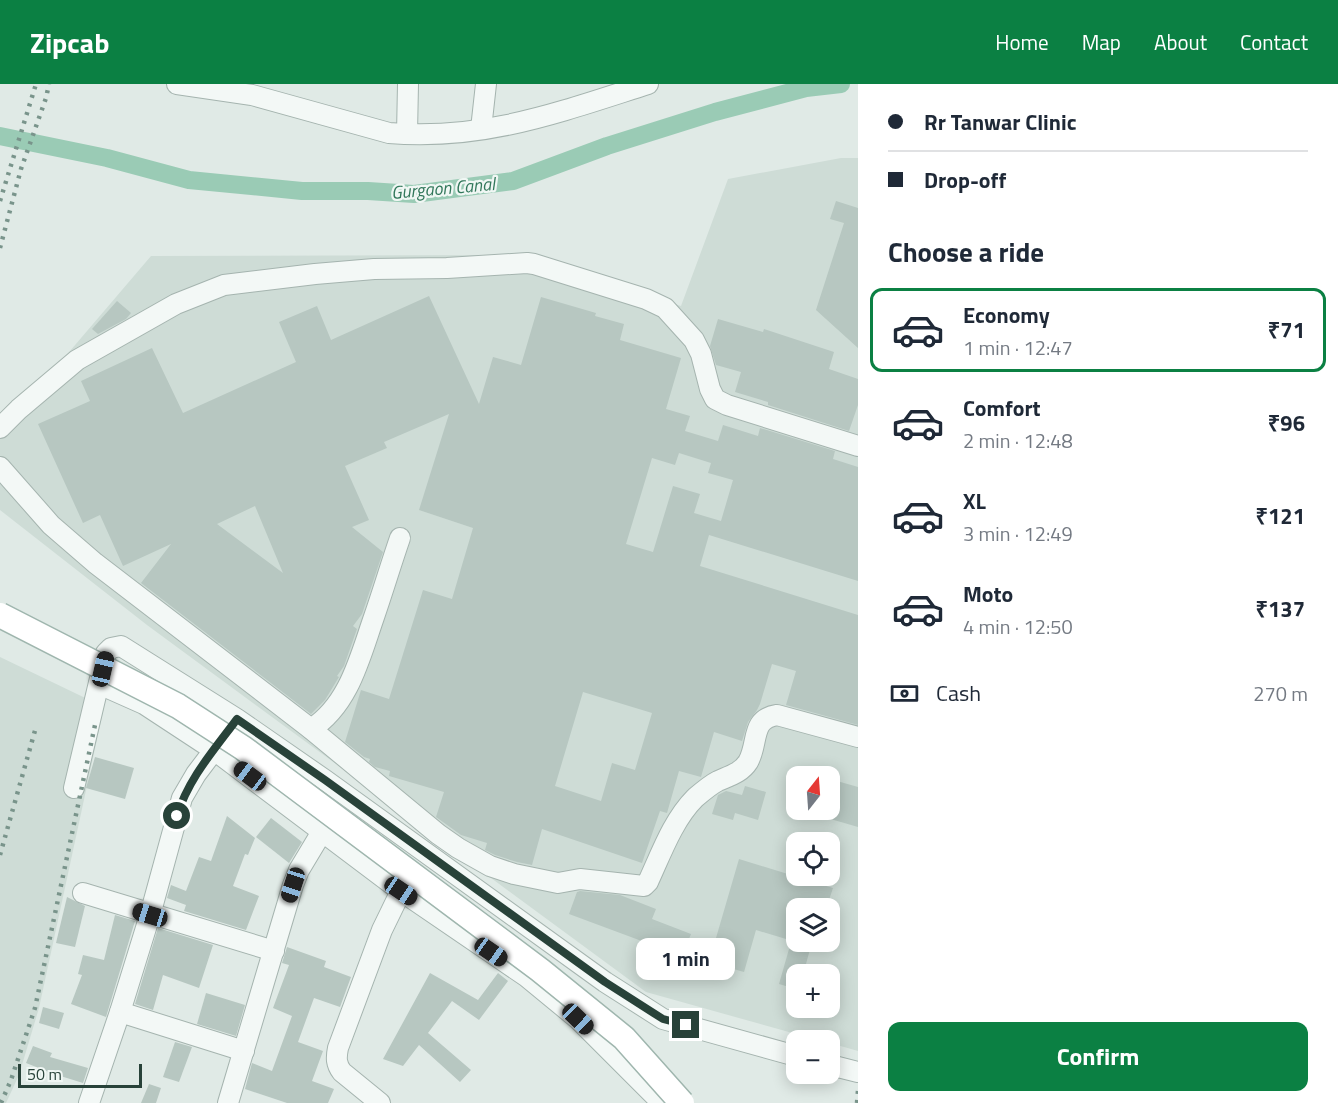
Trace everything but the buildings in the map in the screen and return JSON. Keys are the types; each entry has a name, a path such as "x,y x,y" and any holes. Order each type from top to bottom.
{"main road":[{"path":"0,615 178,706 243,748 549,977 624,1038 682,1103"}],"street":[{"path":"177,84 252,95 389,133 407,134 452,133 521,123 560,113 648,84"},
{"path":"407,134 408,84"},
{"path":"481,129 486,84"},
{"path":"0,428 10,416 77,360 176,304 224,285 374,269 534,264 646,299 666,308 694,340 701,354 710,389 715,399 727,405 858,446"},
{"path":"0,467 67,540 311,729 438,834 489,866 514,874 558,883 580,879 644,886 679,819 695,798 715,782 737,773 748,762 760,724 767,717 777,716 858,737"},
{"path":"311,729 321,723 331,712 345,692 356,670 400,538"},
{"path":"74,788 106,653 111,648 121,646 237,719 605,982 663,1019 786,1053"},
{"path":"99,684 144,704 214,750 401,891 527,977 578,1019 662,1103"},
{"path":"89,1103 150,915 182,798 196,774 237,719"},
{"path":"228,1103 293,885 322,830"},
{"path":"380,1103 342,1072 336,1057 382,930 401,891"},
{"path":"83,893 274,951"},
{"path":"120,1012 244,1051"},
{"path":"840,1068 858,1072"}],"shaded area":[{"path":"841,158 858,158 858,1051 840,1046 840,1030 786,1031 646,992 147,625 0,510 0,433 151,256 511,255 681,306 728,179"},
{"path":"0,657 104,707 39,1008 19,1075 6,1103 0,1103"}],"waterway":[{"name":"Gurgaon Canal","path":"0,136 107,158 189,180 302,191 414,194 513,181 607,146 715,112 806,88 841,84"}],"railway":[{"path":"0,201 36,84"},
{"path":"0,248 21,169 49,84"},
{"path":"1,1103 35,1008 95,725"},
{"path":"0,855 36,727"},
{"path":"857,1103 858,1090"}],"route":[{"path":"177,816 182,798 196,774 237,719 605,982 663,1019 686,1025"}]}
